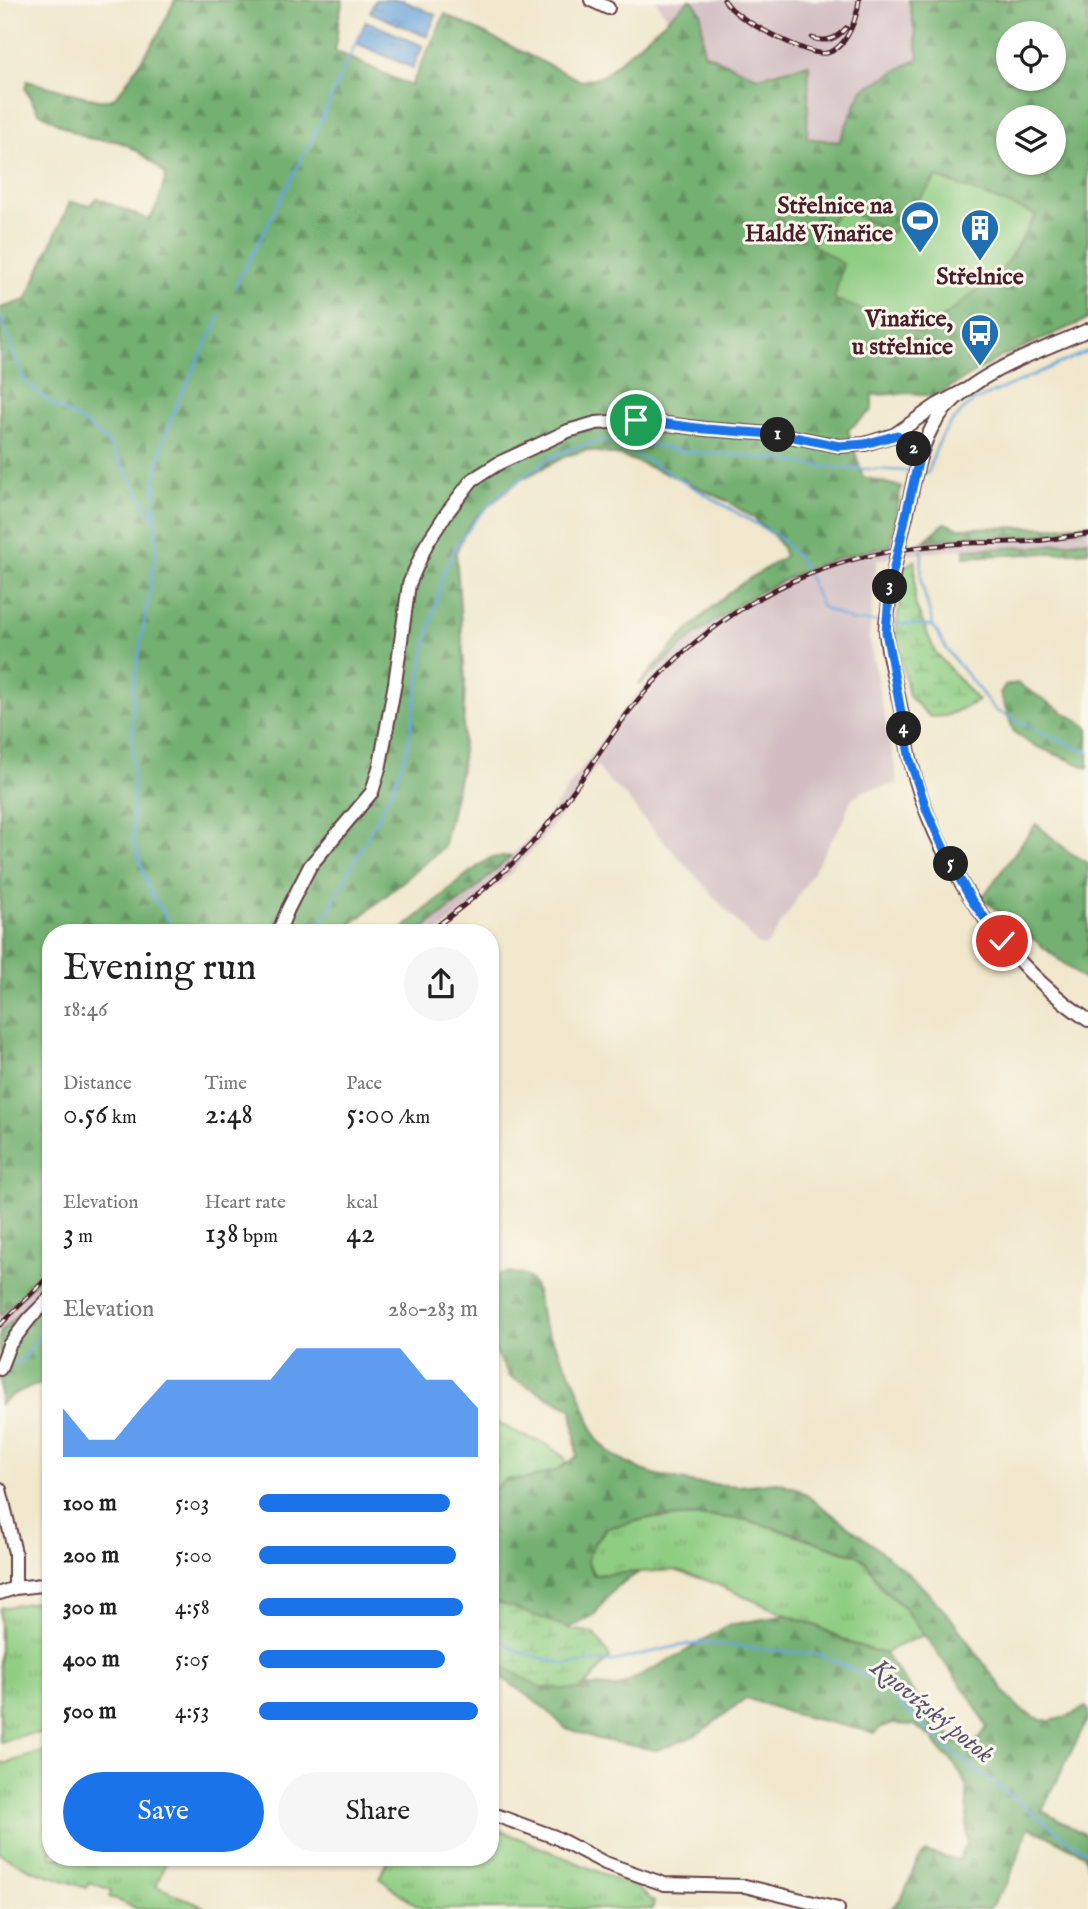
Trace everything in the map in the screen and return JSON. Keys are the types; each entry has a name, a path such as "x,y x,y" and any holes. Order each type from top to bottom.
{"street":[{"path":"591,0 608,8"},
{"path":"282,924 310,866 372,792 380,765 395,683 409,584 426,545 472,480 499,463 556,437 596,423 636,420 784,435 839,446 865,444 894,435 937,405 988,376 1088,330"},
{"path":"965,390 937,418 930,430 918,462 890,585 886,632 910,760 948,858 972,901 1029,972 1066,1005 1088,1020"},
{"path":"894,435 906,440 918,462"},
{"path":"0,1369 9,1345 42,1306"},
{"path":"0,1489 15,1553 15,1588"},
{"path":"0,1593 15,1588 42,1585"},
{"path":"499,1816 555,1837 606,1863 664,1884 746,1886 838,1909"}],"shaded area":[{"path":"655,0 909,0 919,58 862,91 839,142 807,138 756,82 692,52"},
{"path":"1088,528 1088,540 1033,547 899,555 877,560 869,638 898,784 866,790 851,800 846,816 768,944 758,945 597,766 542,840 503,881 448,924 429,924 495,872 534,833 625,707 666,661 708,626 750,598 813,567 874,548 965,537 1033,536"},
{"path":"42,1276 42,1291 0,1333 0,1316"}],"green space":[{"path":"175,0 343,0 335,51 411,86 445,14 581,81 603,76 692,0 701,12 704,53 757,77 809,64 807,138 839,142 862,90 919,58 909,0 1088,0 1088,319 999,358 934,397 914,393 872,395 872,410 848,430 863,477 901,487 891,545 831,560 750,597 694,636 638,686 708,611 740,585 785,556 775,537 755,519 727,501 685,481 622,456 586,450 566,456 520,480 476,517 465,532 456,552 465,680 462,764 443,848 352,924 42,924 42,1276 0,1316 0,308 26,300 70,202 89,205 97,198 149,220 158,204 166,175 146,157 118,142 85,137 68,129 38,111 25,89 27,81 98,100 114,98 158,35","holes":["842,208 891,233 835,299 843,264"]},
{"name":"Střelnice na Haldě Vinařice","path":"937,177 1036,215 1002,270 922,334 834,299 843,264 812,244 842,208 891,233"},
{"path":"945,523 957,528 1088,524 1088,528 1033,536 965,537 924,541"},
{"path":"1088,540 1088,551 964,557 965,549 1033,547"},
{"path":"915,560 915,604 935,652 978,701 946,716 930,717 909,696 896,634 903,568"},
{"path":"1017,683 1088,727 1088,768 1031,744 1014,732 1000,693 1005,686"},
{"path":"1036,824 1069,852 1088,863 1088,983 982,898"},
{"path":"511,856 473,891 430,924 409,924 465,876 490,858"},
{"path":"511,1273 523,1274 535,1287 543,1323 574,1379 596,1438 611,1454 642,1470 695,1483 740,1486 777,1482 798,1489 915,1579 950,1617 1021,1710 1049,1721 1066,1717 1086,1707 1088,1718 1042,1811 1088,1836 1088,1867 1084,1854 1029,1827 1008,1882 989,1909 890,1909 903,1895 916,1865 926,1852 959,1860 967,1843 967,1785 951,1759 942,1753 933,1739 914,1725 894,1724 881,1727 875,1733 793,1714 746,1698 704,1730 656,1750 598,1739 565,1728 547,1710 499,1675 499,1485 506,1479 527,1479 558,1470 577,1456 572,1409 510,1377 499,1358 499,1274","holes":["713,1516 746,1520 856,1554 866,1562 882,1588 904,1608 969,1696 987,1727 975,1744 963,1747 946,1732 885,1654 850,1643 817,1626 787,1615 728,1625 681,1654 618,1687 584,1686 553,1632 578,1624 594,1615 616,1587 640,1572 594,1575 587,1561 594,1543 607,1528 650,1518"]},
{"path":"42,1291 42,1384 24,1390 0,1404 0,1333"},
{"path":"499,1424 546,1444 565,1458 565,1464 558,1470 527,1479 508,1479 499,1486"},
{"path":"713,1516 746,1520 856,1554 866,1562 882,1588 904,1608 924,1635 885,1654 850,1643 817,1626 709,1581 674,1570 594,1575 587,1561 594,1543 607,1528 650,1518"},
{"path":"42,1601 42,1733 0,1742 0,1608"},
{"path":"499,1603 574,1630 594,1633 610,1657 580,1690 542,1688 499,1664"},
{"path":"42,1752 42,1866 164,1866 156,1886 204,1907 138,1909 109,1897 111,1890 89,1882 86,1888 30,1869 0,1854 0,1765"},
{"path":"499,1830 637,1888 654,1902 652,1909 424,1909 379,1878 385,1866 499,1866"}],"water":[{"path":"375,0 402,0 436,15 427,37 370,12"},
{"path":"366,21 423,46 413,68 356,43"}],"waterway":[{"path":"235,287 313,137 356,43"},
{"path":"170,924 150,892 133,839 133,689 156,552 155,480 163,442 179,399 221,315"},
{"path":"0,316 24,380 51,404 86,424 108,443 155,519"},
{"path":"920,472 928,473 944,433 972,402 1088,351"},
{"path":"322,924 392,790 407,750 425,649 444,571 460,540 497,497 548,459 569,449 601,441 632,441 680,451 776,459 824,467 910,471"},
{"path":"614,441 780,538 801,561 822,607 852,621 882,622"},
{"path":"922,550 921,581 933,625"},
{"path":"892,623 933,626 950,654 996,711 1088,753"},
{"name":"Knovízský potok","path":"6,1365 23,1360 42,1332"},
{"name":"Knovízský potok","path":"499,1639 520,1652 565,1664 614,1661 702,1643 821,1655 871,1678 946,1747 1075,1845 1088,1852"}],"railway":[{"path":"724,0 735,12 753,24 794,45 819,53 834,50 845,39 856,15 859,0"},
{"path":"812,38 830,39 846,28"},
{"path":"439,924 486,887 527,849 563,805 630,710 672,663 748,604 805,576 851,560 884,553 933,546 1035,541 1088,534"},
{"path":"0,1325 42,1283"}],"place":[{"name":"Střelnice na Haldě Vinařice","path":"920,254"},
{"name":"Střelnice","path":"980,262"},
{"name":"Vinařice, u střelnice","path":"980,367"}],"route":[{"path":"636,420 784,435 839,446 865,444 897,435 911,445 919,458 890,585 886,632 910,760 927,811 948,858 972,901 1002,941"}]}
